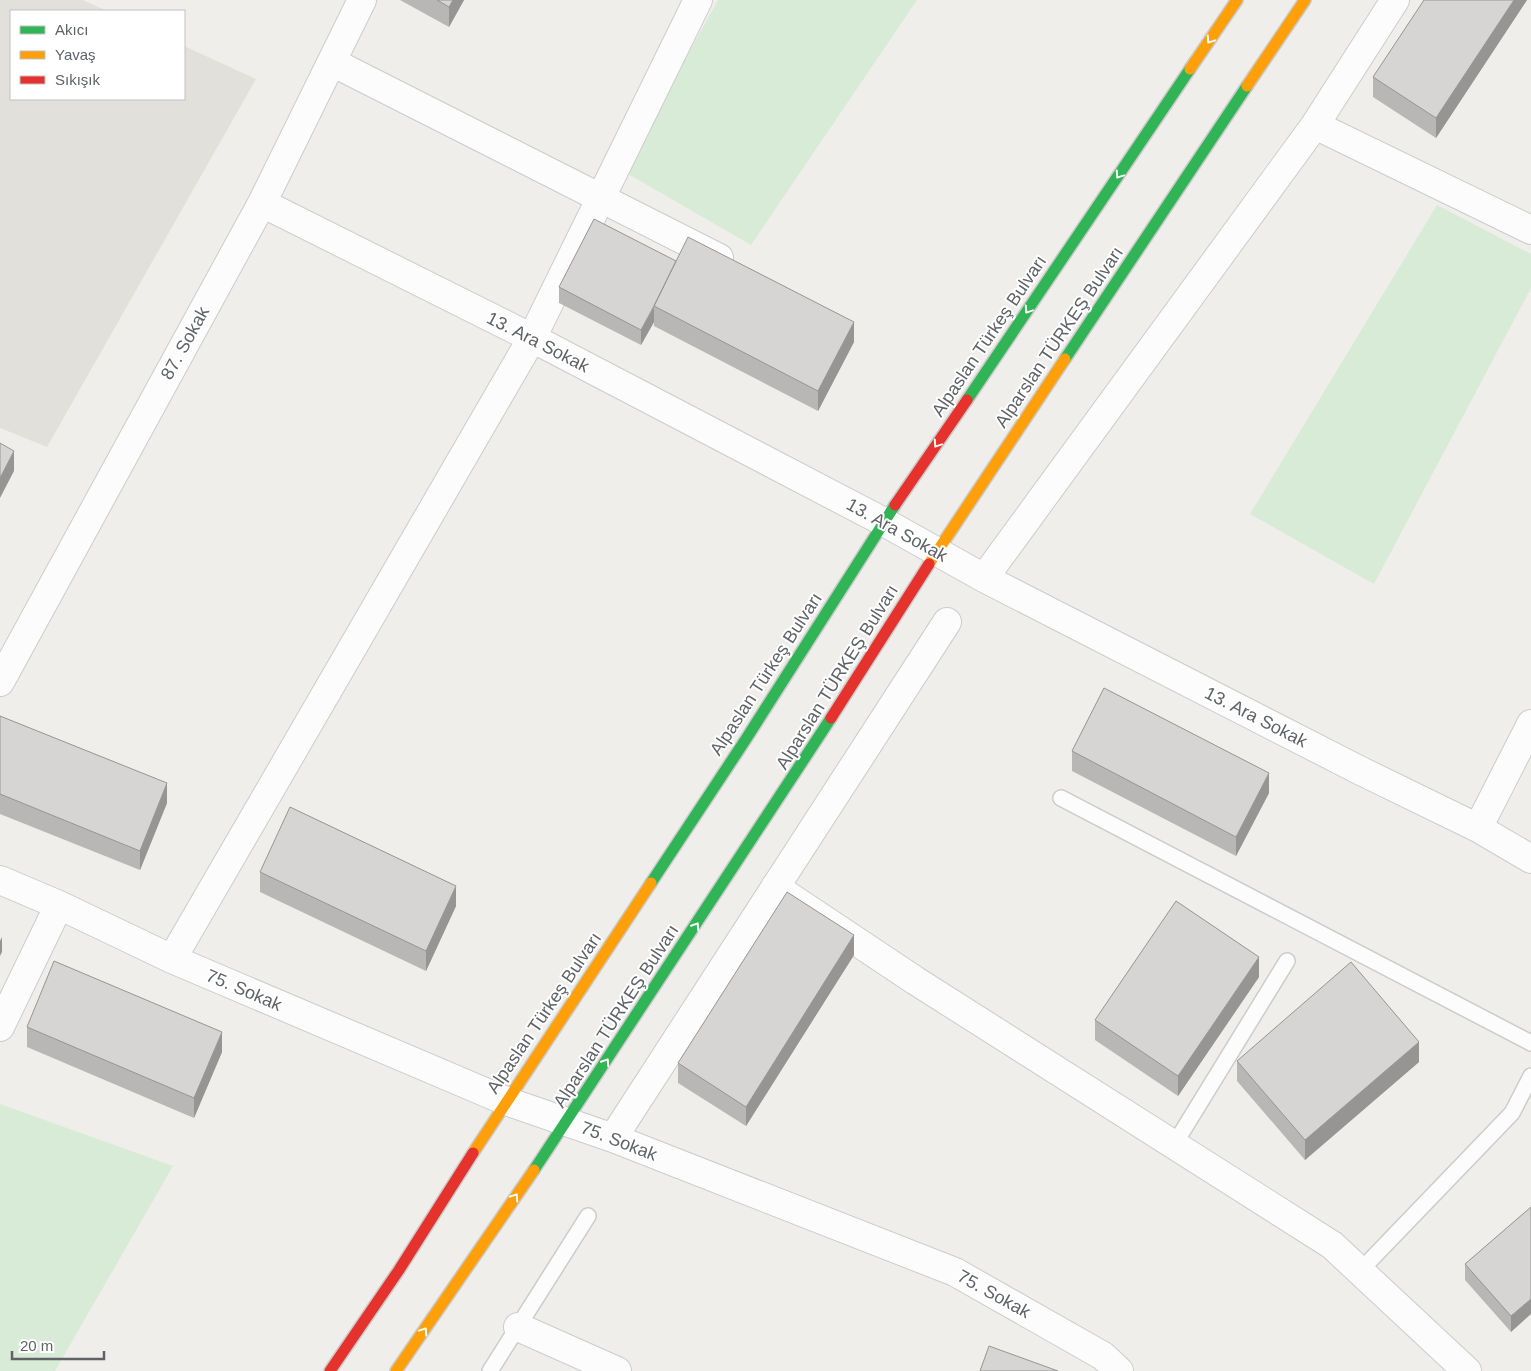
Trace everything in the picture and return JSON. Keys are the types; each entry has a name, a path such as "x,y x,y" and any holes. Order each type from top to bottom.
{"main road":[{"name":"Alpaslan Türkeş Bulvarı","path":"330,1371 399,1270 506,1101 746,739 884,522 1238,0"},
{"name":"Alparslan TÜRKEŞ Bulvarı","path":"396,1371 567,1121 794,778 936,552 1305,0"}],"street":[{"name":"87. Sokak","path":"0,682 262,203 362,0"},
{"path":"172,959 532,338 698,0"},
{"path":"984,578 1315,124 1395,0"},
{"path":"332,62 741,270"},
{"path":"1315,124 1531,230"},
{"name":"13. Ara Sokak","path":"262,203 532,338 884,522 984,578 1361,771 1478,828 1531,858"},
{"path":"613,1138 947,622"},
{"path":"1478,828 1531,724"},
{"name":"75. Sokak","path":"0,880 60,905 172,959 506,1101 613,1138 955,1272 1103,1356 1119,1371"},
{"path":"775,887 924,986 1332,1246 1466,1371"},
{"path":"0,1027 60,905"},
{"path":"518,1327 618,1371"}],"lane":[{"path":"1061,798 1531,1043"},
{"path":"1174,1145 1287,961"},
{"path":"1360,1271 1512,1113 1531,1076"},
{"path":"490,1371 588,1216"}],"shaded area":[{"path":"0,0 83,0 105,10 10,10 10,100 185,100 185,46 256,79 47,447 0,428"}],"green space":[{"path":"718,0 917,0 751,245 623,171"},
{"path":"1437,205 1531,254 1531,288 1374,584 1250,514"},
{"path":"0,1104 173,1166 55,1371 0,1371"}],"building":[{"path":"437,0 453,0 449,7"},
{"path":"1424,0 1514,0 1436,118 1373,77"},
{"path":"594,219 676,261 641,330 559,287"},
{"path":"688,237 854,322 818,391 654,306"},
{"path":"0,443 14,451 0,478"},
{"path":"1104,688 1269,773 1236,837 1072,751"},
{"path":"0,716 167,783 140,851 0,794"},
{"path":"290,807 456,886 426,951 260,872"},
{"path":"787,892 854,935 746,1107 678,1063"},
{"path":"1176,901 1259,957 1178,1076 1095,1020"},
{"path":"54,961 222,1032 194,1098 27,1027"},
{"path":"1351,962 1419,1042 1305,1140 1237,1061"},
{"path":"1531,1207 1531,1299 1511,1316 1465,1264"},
{"path":"989,1346 1058,1371 980,1371"}],"traffic: fast":[{"path":"967,400 1190,69"},
{"path":"1065,359 1247,86"},
{"path":"651,883 746,739 895,505"},
{"path":"534,1170 831,718"}],"traffic: slow":[{"path":"1190,69 1237,0"},
{"path":"1247,86 1305,0"},
{"path":"929,564 1065,359"},
{"path":"473,1153 651,883"},
{"path":"396,1371 534,1170"}],"traffic: jam":[{"path":"895,505 967,400"},
{"path":"831,718 929,564"},
{"path":"330,1371 399,1270 473,1153"}]}
